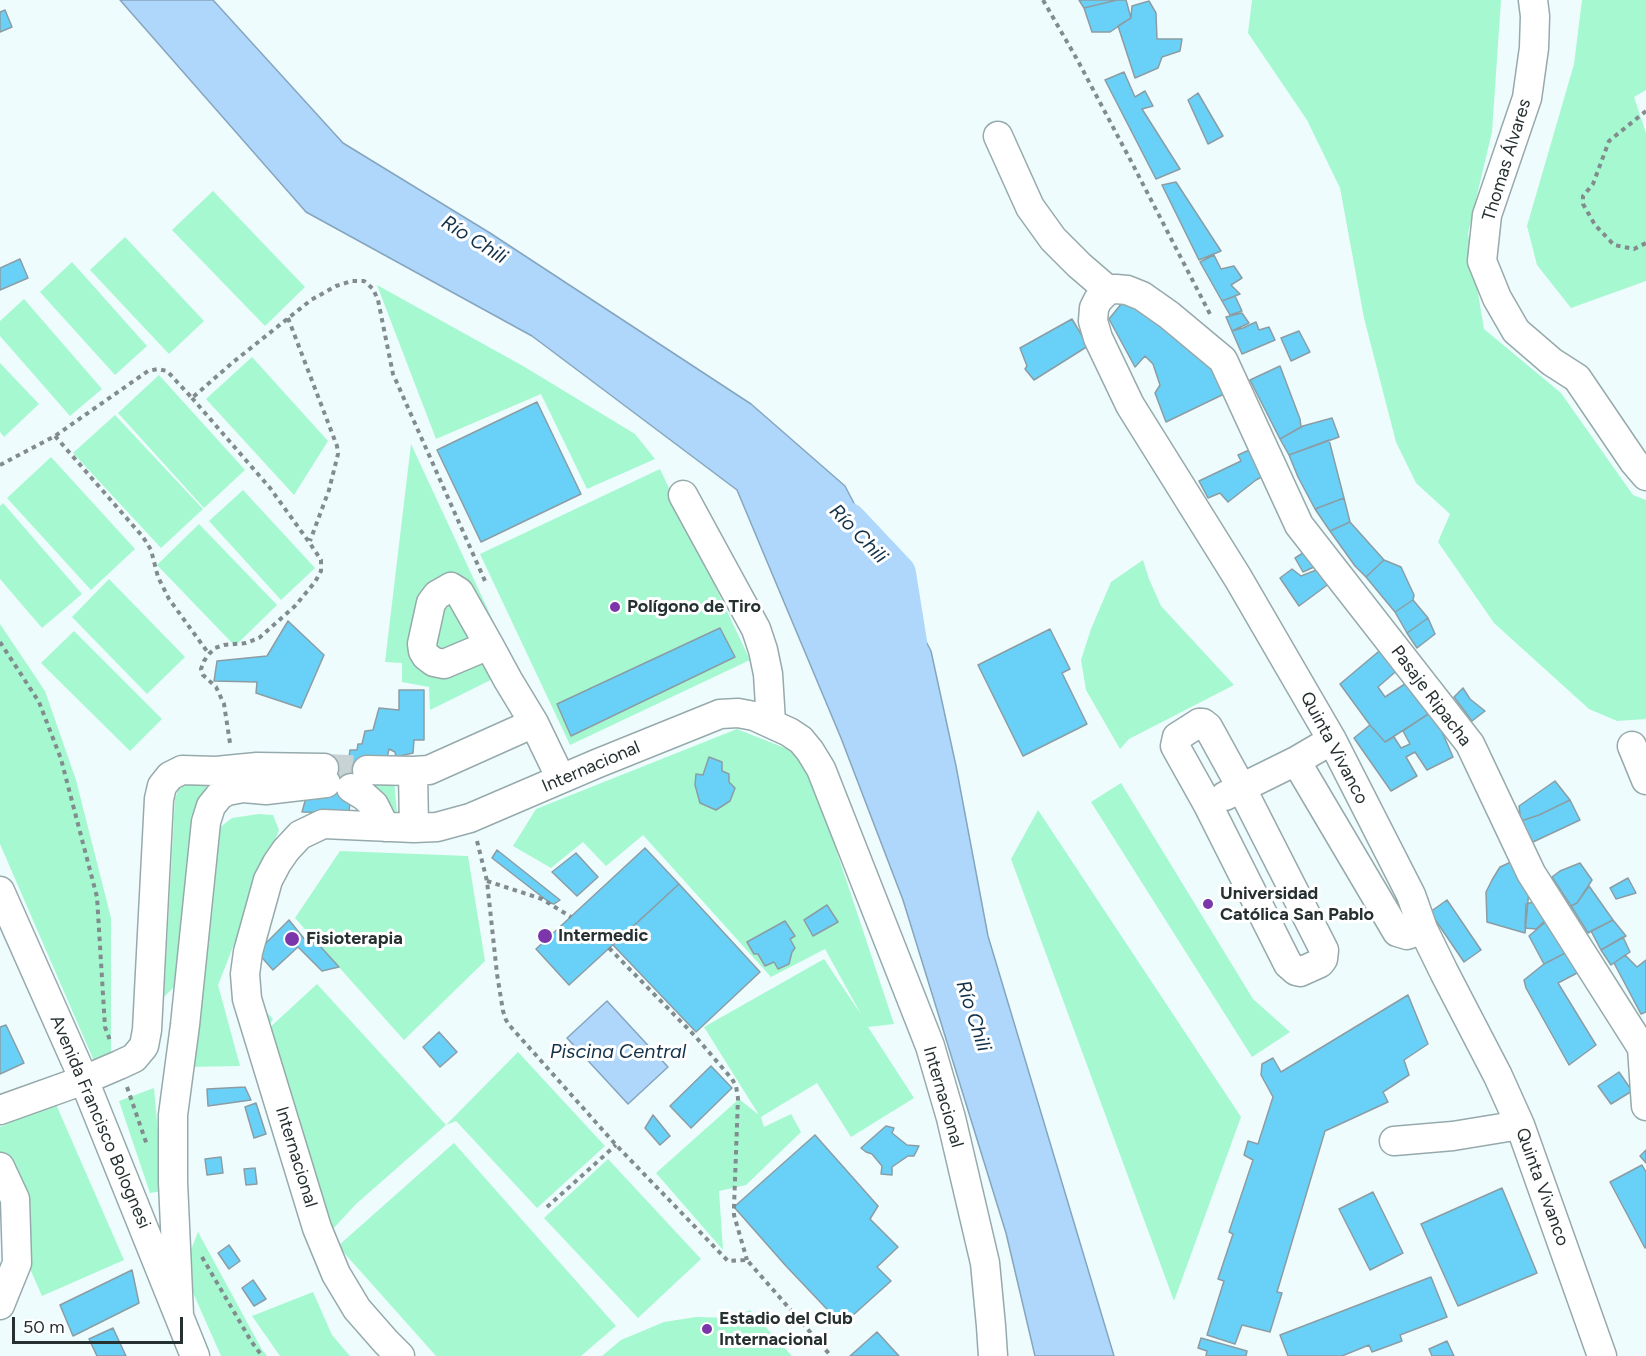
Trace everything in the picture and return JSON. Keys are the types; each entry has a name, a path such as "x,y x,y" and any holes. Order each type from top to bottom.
{"street":[{"name":"Thomas Álvares","path":"1533,0 1534,48 1527,98 1487,215 1482,261 1497,298 1516,331 1552,362 1577,378 1646,476"},
{"path":"998,136 1030,207 1053,239 1079,266 1108,290"},
{"name":"Pasaje Ripacha","path":"1108,290 1126,290 1142,296 1169,315 1223,360 1299,525 1470,744 1531,873 1642,1048 1646,1106"},
{"name":"Quinta Vivanco","path":"1108,290 1098,300 1094,309 1093,321 1098,338 1130,405 1238,578 1332,740 1411,895 1423,929 1443,972 1498,1076 1520,1125 1602,1356"},
{"path":"683,495 756,629 768,674 771,722"},
{"path":"489,645 534,723 561,779"},
{"name":"Internacional","path":"400,1356 357,1309 336,1274 317,1227 247,999 245,974 248,952 268,880 281,857 300,835 322,824 437,827 470,818 720,714 738,713 771,722 801,740 821,769 930,1046 951,1118 985,1263 993,1356"},
{"path":"0,1110 84,1080 135,1058 144,1046 147,1029 159,799 162,786 170,776 182,770 213,779 227,791 266,790 342,777 429,770 534,723"},
{"path":"1199,723 1203,723 1208,727 1241,787 1324,951 1320,963 1300,972 1288,964 1208,805 1175,746 1177,737 1199,723"},
{"path":"1208,805 1296,761 1332,740"},
{"path":"1632,746 1646,780"},
{"path":"1296,761 1395,929 1400,934 1407,935 1423,929"},
{"path":"413,771 414,828"},
{"path":"342,777 374,806 385,827"},
{"path":"178,1315 173,1115 185,1025 206,822 211,806 213,779"},
{"name":"Avenida Francisco Bolognesi","path":"0,891 84,1080 195,1356"},
{"path":"1394,1141 1453,1136 1520,1125"},
{"path":"0,1167 15,1199 17,1263 0,1305"}],"path":[{"path":"1043,0 1111,122 1211,317"},
{"path":"1646,111 1609,141 1593,183 1583,196 1583,204 1595,225 1614,245 1634,249 1646,243"},
{"path":"192,398 311,300 336,286 352,281 364,281 373,289 378,300 393,374 487,587"},
{"path":"288,318 337,446 338,454 329,489 309,542"},
{"path":"0,465 55,436 148,372 158,369 166,371 192,398 270,488 309,542 321,560 321,571 295,606 260,638 246,643 215,648 201,669 203,675 216,687 225,704 230,743 213,779"},
{"path":"55,436 143,537 151,550 158,577 169,599 209,654"},
{"path":"470,818 487,881 496,974 506,1020 616,1145 728,1261 747,1260"},
{"path":"487,881 542,899 571,917"},
{"path":"609,948 695,1036 736,1086 738,1098 734,1207 747,1260 831,1356"},
{"path":"547,1207 616,1145"}],"green space":[{"path":"1252,0 1501,0 1492,132 1468,233 1484,329 1561,393 1633,495 1646,500 1646,719 1617,721 1589,709 1494,623 1438,542 1450,514 1416,483 1396,442 1364,318 1340,188 1307,120 1248,33"},
{"path":"1582,0 1646,0 1646,90 1634,97 1646,133 1646,281 1571,308 1537,265 1527,226 1574,64"},
{"path":"213,191 305,287 265,326 172,230"},
{"path":"125,237 204,321 169,354 90,270"},
{"path":"72,262 147,346 115,375 40,292"},
{"path":"377,285 523,366 635,434 655,459 587,489 541,394 436,439"},
{"path":"24,299 102,389 70,416 0,336 0,321"},
{"path":"252,357 328,441 294,495 206,399"},
{"path":"0,363 39,404 4,437 0,432"},
{"path":"159,375 245,470 204,508 118,413"},
{"path":"115,415 203,509 161,548 73,453"},
{"path":"411,444 515,668 430,710 429,687 402,682 402,663 385,662"},
{"path":"51,457 135,549 91,590 7,498"},
{"name":"Polígono de Tiro","path":"660,469 750,660 570,745 480,554"},
{"path":"243,490 315,568 281,600 209,521"},
{"path":"3,503 82,594 42,628 0,579 0,506"},
{"path":"199,524 277,605 235,646 157,565"},
{"path":"1143,560 1161,606 1234,685 1129,739 1120,749 1086,690 1081,660 1111,582"},
{"path":"109,579 185,657 147,694 72,617"},
{"path":"0,624 45,691 76,780 111,918 111,1057 94,1061 0,844"},
{"path":"74,631 162,719 130,751 41,663"},
{"path":"737,729 805,756 894,1024 868,1027 914,1098 851,1137 817,1083 761,1117 764,1127 791,1114 801,1132 746,1185 719,1191 723,1250 656,1173 739,1099 759,1115 704,1027 824,959 862,1016 825,949 771,977 643,835 606,866 583,842 551,868 513,846 536,809"},
{"path":"365,776 394,778 397,815 364,789"},
{"path":"207,783 205,795 191,828 180,981 164,997 175,798 179,789 187,784"},
{"path":"1121,783 1253,999 1290,1032 1252,1057 1091,802"},
{"path":"1038,810 1241,1117 1174,1301 1011,859"},
{"path":"259,814 273,815 279,830 218,985 240,1066 188,1067 219,828 232,818"},
{"path":"340,851 468,856 485,961 404,1040 295,918"},
{"path":"317,984 446,1125 356,1204 332,1230 256,1001 273,1019 266,1031"},
{"path":"518,1052 605,1146 537,1208 456,1121 446,1125"},
{"path":"154,1088 163,1191 150,1193 119,1101"},
{"path":"55,1102 124,1260 42,1296 0,1201 0,1127"},
{"path":"454,1143 616,1326 581,1356 436,1356 338,1246"},
{"path":"608,1159 701,1259 638,1318 544,1218"},
{"path":"198,1232 267,1356 221,1356 183,1270"},
{"path":"313,1292 332,1335 350,1356 280,1356 252,1316"},
{"name":"Estadio del Club Internacional","path":"750,1310 792,1356 602,1356 621,1340 664,1322 696,1317 732,1318"}],"water":[{"path":"120,0 213,0 343,143 490,233 751,404 845,486 931,651 956,766 988,936 1114,1356 1035,1356 1006,1233 903,900 841,738 737,490 532,336 306,212"},
{"name":"Piscina Central","path":"607,1001 668,1067 628,1104 567,1038"}],"building":[{"path":"1079,0 1117,0 1084,8"},
{"path":"1126,0 1131,18 1110,32 1092,32 1084,8"},
{"path":"1149,1 1156,13 1157,39 1182,39 1180,51 1162,57 1158,68 1135,78 1118,26 1131,18 1132,6"},
{"path":"5,10 12,27 0,32 0,12"},
{"path":"1124,72 1135,97 1145,91 1153,106 1142,109 1180,169 1156,179 1105,80"},
{"path":"1198,93 1223,136 1208,144 1188,100"},
{"path":"1176,182 1221,251 1199,260 1162,185"},
{"path":"1214,255 1221,269 1234,266 1242,278 1231,285 1240,294 1222,301 1200,262"},
{"path":"20,259 28,278 0,290 0,268"},
{"path":"1235,296 1242,311 1230,315 1222,301"},
{"path":"1122,303 1147,307 1222,369 1228,388 1222,395 1166,422 1155,393 1160,385 1153,364 1145,356 1135,367 1109,319"},
{"path":"1242,313 1249,323 1232,331 1226,317"},
{"path":"1072,319 1088,346 1034,380 1025,369 1027,366 1020,348"},
{"path":"1256,322 1259,330 1269,327 1275,340 1242,354 1232,331"},
{"path":"1299,331 1310,352 1291,361 1281,338"},
{"path":"1280,366 1301,427 1280,439 1250,380"},
{"path":"537,402 581,494 481,542 437,450"},
{"path":"1332,418 1339,437 1289,455 1280,439 1303,426"},
{"path":"1329,440 1344,498 1315,509 1289,455"},
{"path":"1256,447 1269,473 1228,502 1220,493 1208,498 1199,481 1241,461 1238,455"},
{"path":"1344,498 1350,522 1330,531 1315,509"},
{"path":"1350,522 1384,560 1366,577 1355,566 1330,531"},
{"path":"1311,548 1323,563 1303,572 1295,558"},
{"path":"1384,560 1401,567 1414,595 1413,600 1395,612 1366,577"},
{"path":"1324,567 1334,580 1299,606 1280,578 1292,569 1301,576"},
{"path":"1413,600 1428,618 1407,633 1395,612"},
{"path":"1428,618 1435,634 1417,648 1407,633"},
{"path":"288,621 324,655 301,708 256,693 257,682 214,681 217,661 267,656"},
{"path":"720,628 735,657 571,736 557,704"},
{"path":"1050,629 1070,669 1062,673 1087,724 1023,756 978,665"},
{"path":"1384,647 1401,667 1378,687 1385,697 1411,680 1433,711 1385,742 1340,684"},
{"path":"1463,688 1470,699 1485,711 1472,721 1454,697"},
{"path":"399,690 424,690 424,740 414,740 413,753 396,757 395,752 389,749 385,768 352,778 349,813 302,812 307,794 327,772 340,765 341,758 349,757 350,750 357,750 358,744 362,744 365,731 373,730 379,708 399,710"},
{"path":"1433,711 1453,757 1427,770 1415,752 1406,757 1417,776 1391,791 1354,738 1370,725 1385,742 1394,737 1401,748 1410,744 1403,731"},
{"path":"709,757 722,762 722,771 729,774 729,782 735,788 730,801 716,810 700,803 695,785 696,774 703,775"},
{"path":"1555,781 1570,800 1521,821 1519,806"},
{"path":"1570,800 1580,820 1533,842 1521,821"},
{"path":"645,848 679,884 569,985 536,949"},
{"path":"497,850 560,900 554,904 550,903 492,858"},
{"path":"576,853 598,877 577,896 552,872"},
{"path":"1522,857 1529,890 1525,933 1487,922 1486,892 1492,880 1500,867"},
{"path":"1580,863 1592,880 1577,903 1571,906 1552,877"},
{"path":"1628,878 1636,893 1616,899 1610,888"},
{"path":"679,884 760,972 696,1032 613,945"},
{"path":"1589,886 1613,920 1588,933 1571,906 1577,903"},
{"path":"1447,900 1481,950 1464,962 1430,912"},
{"path":"1541,900 1548,918 1536,929 1525,928 1526,904"},
{"path":"827,905 838,922 813,936 804,920"},
{"path":"1549,919 1569,951 1544,964 1529,936"},
{"path":"289,920 306,941 310,935 339,967 322,971 298,947 273,970 257,952"},
{"path":"1613,920 1626,936 1601,950 1591,931"},
{"path":"785,921 795,936 790,939 795,948 789,964 778,969 774,962 765,966 747,942"},
{"path":"1623,937 1630,952 1611,965 1601,950"},
{"path":"1569,951 1581,971 1558,983 1596,1045 1569,1065 1526,988 1524,980 1544,964"},
{"path":"1625,955 1637,967 1646,960 1646,1012 1641,1014 1614,963"},
{"path":"1408,995 1428,1044 1404,1060 1409,1075 1383,1092 1388,1102 1325,1131 1277,1292 1282,1293 1270,1332 1242,1325 1235,1344 1207,1335 1224,1281 1218,1279 1233,1234 1229,1232 1253,1160 1244,1155 1248,1141 1258,1144 1273,1097 1261,1075 1262,1064 1273,1058 1281,1072"},
{"path":"6,1025 24,1063 0,1074 0,1027"},
{"path":"439,1032 457,1052 440,1067 423,1047"},
{"path":"711,1066 732,1088 691,1128 670,1106"},
{"path":"1619,1072 1632,1091 1611,1104 1598,1086"},
{"path":"245,1087 251,1100 208,1106 207,1089"},
{"path":"256,1103 266,1134 254,1138 245,1107"},
{"path":"653,1115 670,1136 660,1145 645,1128"},
{"path":"886,1126 894,1128 892,1133 907,1145 919,1146 914,1156 908,1156 892,1167 892,1175 881,1174 882,1166 872,1154 861,1148"},
{"path":"815,1135 878,1206 870,1219 898,1247 877,1267 891,1281 842,1325 734,1207"},
{"path":"1646,1150 1646,1163 1640,1156"},
{"path":"221,1157 223,1173 207,1175 205,1159"},
{"path":"1642,1165 1646,1172 1645,1248 1610,1182"},
{"path":"255,1168 257,1184 246,1185 244,1169"},
{"path":"1502,1188 1537,1273 1458,1306 1421,1224"},
{"path":"1373,1192 1403,1253 1370,1270 1339,1209"},
{"path":"229,1245 240,1261 229,1269 218,1253"},
{"path":"132,1270 139,1303 73,1336 60,1305"},
{"path":"1431,1277 1447,1317 1400,1335 1402,1341 1372,1352 1369,1345 1342,1356 1288,1356 1280,1335"},
{"path":"253,1280 266,1299 254,1306 242,1288"},
{"path":"113,1328 126,1356 97,1356 89,1339"},
{"path":"877,1332 899,1356 850,1356"},
{"path":"1201,1338 1247,1351 1246,1356 1206,1356 1207,1351 1198,1348"},
{"path":"1447,1341 1454,1356 1432,1356 1429,1349"}],"waterway":[{"name":"Río Chili","path":"847,522 896,574 907,642"}],"tunnel":[{"path":"325,768 367,770"}],"place":[{"name":"Polígono de Tiro","path":"615,607"},
{"name":"Universidad Católica San Pablo","path":"1208,904"},
{"name":"Intermedic","path":"545,936"},
{"name":"Fisioterapia","path":"292,939"},
{"name":"Estadio del Club Internacional","path":"707,1329"}]}
